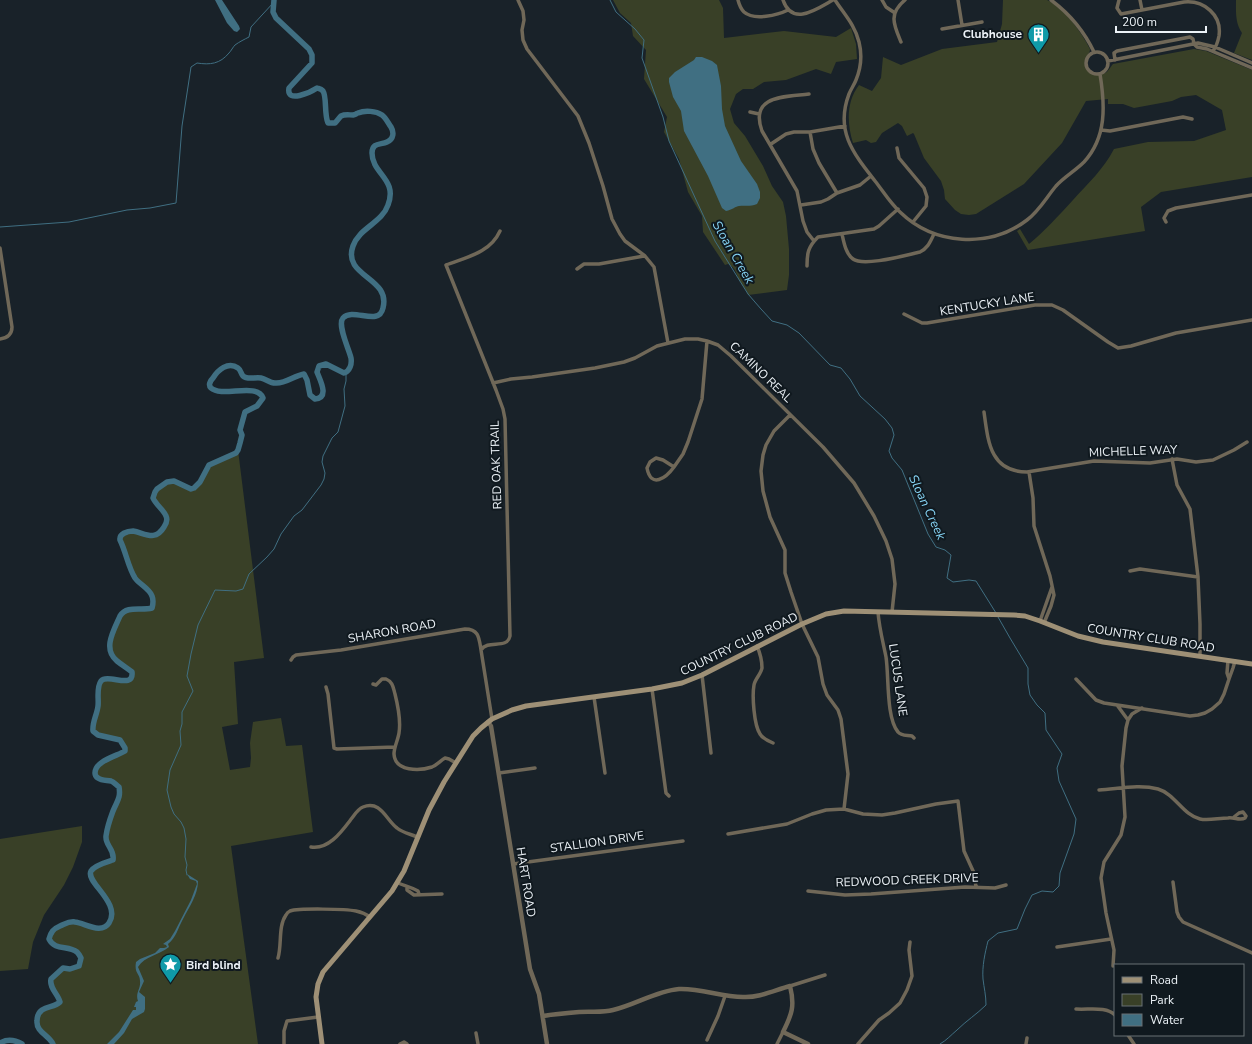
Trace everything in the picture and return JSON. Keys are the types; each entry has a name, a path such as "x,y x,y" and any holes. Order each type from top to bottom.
{"main road":[{"name":"COUNTRY CLUB ROAD","path":"322,1044 316,997 318,984 323,972 398,883 429,810 473,736 490,720 512,710 526,706 652,689 682,683 702,675 802,624 826,614 836,612 1005,614 1025,616 1078,636 1103,642 1252,664"}],"street":[{"path":"518,0 523,11 523,40 527,50 578,116 589,143 614,225 624,241 645,256 655,269 668,343"},
{"path":"738,0 743,14 752,16 759,17 778,14 788,10"},
{"path":"782,0 788,10 795,14 806,14 834,0 854,28 858,37 860,52 859,70 847,102 845,114 845,126 852,149 857,158 898,209 913,222 934,234 953,239 976,240 997,235 1017,226 1032,216 1041,207 1059,183 1087,158 1094,147 1104,120 1100,74"},
{"path":"882,0 888,10 895,13"},
{"path":"901,42 894,24 895,13 898,6 905,0"},
{"path":"958,0 962,26"},
{"path":"1051,0 1074,20 1084,33 1094,52"},
{"path":"1119,0 1117,8 1121,14 1188,2 1202,4 1211,12 1217,21 1219,36 1214,49"},
{"path":"1140,0 1142,10"},
{"path":"942,29 982,22"},
{"path":"1114,60 1115,52 1132,48 1190,37 1193,39 1194,44"},
{"path":"1108,61 1194,44 1197,46 1214,49 1252,63"},
{"path":"1214,49 1252,68"},
{"path":"1094,52 1103,53 1108,61 1108,68 1100,74 1093,73 1086,64 1088,57 1094,52"},
{"path":"808,94 770,99 764,104 759,114 758,121 762,131 771,144 797,191 803,221 807,232 814,241"},
{"path":"750,112 759,114"},
{"path":"1101,130 1110,131 1183,117 1192,119"},
{"path":"771,144 786,134 794,132 810,132 845,126"},
{"path":"810,132 813,149 818,163 836,193"},
{"path":"897,148 899,158 924,188 927,197 926,206 913,222"},
{"path":"801,205 821,202 836,193 860,186 871,176"},
{"path":"1166,222 1164,218 1168,211 1176,208 1252,195"},
{"path":"807,266 808,251 818,237 874,228 879,226 898,209"},
{"name":"RED OAK TRAIL","path":"481,653 484,646 506,643 510,636 505,422 503,409 446,265 485,249 493,242 500,231"},
{"path":"842,234 848,252 853,259 860,263 920,252 926,249 930,244 934,234"},
{"path":"0,248 12,330 8,337 0,339"},
{"path":"577,269 584,264 599,264 645,256"},
{"name":"KENTUCKY LANE","path":"904,314 927,324 1035,305 1046,305 1063,310 1118,348 1132,346 1176,333 1252,320"},
{"name":"CAMINO REAL","path":"493,383 511,379 595,368 624,362 657,346 694,338 718,345 824,447 854,483 874,516 886,541 892,559 895,584 892,612"},
{"path":"674,467 663,460 656,458 652,460 647,468 649,477 653,480 657,480 666,476 674,467 683,454 702,399 707,341"},
{"name":"MICHELLE WAY","path":"984,412 989,443 994,458 1005,467 1019,472 1029,472 1094,461 1150,463 1172,459 1196,462 1213,460 1247,442"},
{"path":"790,415 769,438 763,455 761,479 766,507 776,533 785,550 786,578 802,624 818,657 822,684 827,695 838,710 841,719 848,774 844,809"},
{"path":"1172,459 1177,485 1190,509 1198,577 1200,656"},
{"path":"1029,472 1033,498 1034,526 1053,586 1054,595 1042,622"},
{"path":"1130,571 1140,569 1198,577"},
{"name":"LUCUS LANE","path":"878,612 886,657 893,722 901,735 912,736 914,738"},
{"name":"SHARON ROAD","path":"291,660 294,656 301,654 341,650 467,629 474,631 477,634 481,653"},
{"path":"757,646 761,658 762,669 754,682 752,694 753,703 759,733 762,737 772,743"},
{"path":"481,653 490,720"},
{"path":"1228,660 1227,673 1229,679"},
{"path":"1076,679 1096,700 1104,703 1190,716 1205,713 1220,702 1234,668 1235,661"},
{"path":"702,675 711,754"},
{"path":"373,684 376,685 382,679 386,678 392,683 400,725 394,754 396,762 399,765 406,769 431,767 445,758 456,763"},
{"path":"326,687 334,748 395,747"},
{"path":"652,689 666,793 669,796"},
{"path":"594,697 605,773"},
{"path":"1117,704 1128,720"},
{"path":"1113,966 1114,950 1106,913 1101,878 1104,862 1121,835 1124,826 1125,817 1122,766 1126,728 1128,720 1132,714 1142,708"},
{"name":"HART ROAD","path":"490,720 530,969 539,994 547,1044"},
{"path":"499,773 536,768"},
{"path":"1099,790 1148,787 1169,794 1190,815 1200,819 1234,817"},
{"path":"728,834 787,824 826,810 844,809 863,814 882,815 958,801 964,851 974,872 976,887"},
{"path":"311,847 319,847 334,839 359,810 366,806 374,806 380,809 398,829 417,837"},
{"name":"STALLION DRIVE","path":"513,864 683,841"},
{"path":"1173,882 1177,912 1183,922 1252,953"},
{"path":"398,883 407,887 407,890 414,895 442,894"},
{"name":"REDWOOD CREEK DRIVE","path":"808,891 845,895 933,888 996,888 1006,885"},
{"path":"278,958 282,923 285,916 289,912 312,910 349,910 362,912 370,917"},
{"path":"1058,947 1111,939"},
{"path":"858,1044 879,1020 900,1002 907,990 912,976 909,950 910,942"},
{"path":"543,1016 580,1012 611,1011 626,1007 652,996 678,989 701,990 725,996 743,998 753,997 825,975"},
{"path":"777,1044 793,1011 793,996 790,986"},
{"path":"707,1040 725,996"},
{"path":"1076,1009 1105,1009 1114,1014"},
{"path":"284,1044 284,1031 287,1021 318,1017"},
{"path":"783,1032 808,1044"},
{"path":"476,1033 478,1044"},
{"path":"1026,1044 1027,1038"},
{"path":"400,1044 404,1042 407,1044"}],"green space":[{"path":"613,0 719,0 723,8 724,38 784,31 836,37 851,28 856,44 857,59 836,62 831,74 816,69 786,80 764,82 753,89 743,89 736,94 730,109 734,123 745,136 763,166 772,186 783,202 786,216 789,249 789,275 787,290 748,295 734,269 728,264 725,265 703,232 702,216 688,192 679,159 664,132 667,117 644,79 646,50 633,36 631,23 620,13"},
{"path":"1003,0 1047,0 1060,8 1077,28 1090,49 1085,60 1086,68 1090,73 1097,75 1108,71 1113,64 1194,49 1206,51 1252,70 1252,177 1161,192 1141,207 1145,231 1028,250 1017,231 1020,229 1029,244 1041,234 1095,176 1114,149 1148,142 1194,141 1226,130 1222,110 1196,95 1134,108 1123,104 1108,104 1108,99 1086,101 1062,143 1024,184 976,214 969,215 961,214 955,210 945,199 941,181 924,158 914,134 913,133 907,136 902,126 898,123 882,133 876,142 871,143 866,140 853,143 849,121 852,99 859,85 872,91 881,78 883,57 901,65 942,49 997,42 1002,24"},
{"path":"1236,0 1252,0 1252,60 1234,53 1242,33 1237,21"},
{"path":"238,450 264,658 234,662 238,724 222,727 230,770 250,767 250,743 253,722 281,718 286,746 302,745 313,832 231,846 258,1044 53,1044 37,1024 36,1020 38,1015 43,1010 60,1003 59,996 51,986 51,979 63,968 70,970 79,966 81,956 70,949 55,946 49,939 51,934 56,928 71,922 97,928 106,927 112,915 108,902 92,877 92,870 114,860 114,855 107,841 107,836 119,799 119,787 112,781 103,780 96,776 102,763 125,751 125,748 120,739 102,736 96,733 94,731 94,725 99,706 100,684 104,680 108,679 125,681 132,678 132,671 117,661 111,653 110,649 114,630 126,610 152,609 153,603 152,594 138,580 129,564 120,540 120,536 131,532 149,536 155,536 160,533 166,526 167,515 154,498 158,489 167,483 177,483 191,489 198,485 205,471 210,465 229,457"},
{"path":"82,826 82,842 73,867 64,885 44,915 33,942 28,969 0,971 0,839"}],"water":[{"path":"215,0 222,0 239,26 240,29 237,32 234,31 227,23"},
{"path":"696,57 702,57 717,65 721,86 722,109 725,126 741,161 757,184 760,192 760,198 757,204 750,206 738,206 726,211 722,208 708,176 684,131 681,111 673,97 669,78"},
{"path":"187,874 198,881 198,886 193,901 175,936 168,944 169,947 144,960 138,967 144,981 139,992 145,997 144,1012 132,1019 124,1033 114,1044 107,1044 119,1032 133,1010 136,1010 136,1007 134,1007 138,1001 137,996 140,978 136,971 136,962 155,953 160,948 167,947 163,944 170,939 191,900 197,884 196,881 190,879"}],"waterway":[{"path":"53,1044 37,1025 37,1019 42,1010 60,1002 52,988 51,979 63,968 70,969 79,966 81,958 78,953 73,950 58,947 52,943 49,939 51,934 56,928 71,922 102,928 109,923 112,915 111,908 93,881 91,871 95,867 113,860 113,853 107,842 106,836 110,820 119,797 119,787 111,781 100,779 95,773 96,769 102,762 125,751 125,748 120,740 98,735 93,731 93,725 98,703 99,684 101,681 104,679 125,681 132,677 132,672 117,661 110,651 112,633 120,616 130,609 152,608 153,602 151,593 135,578 120,538 126,532 133,531 150,535 161,532 167,519 153,498 157,489 167,482 174,481 191,489 194,488 200,482 209,465 236,453 238,450 242,435 240,430 245,412 257,406 263,398 259,393 254,391 247,390 223,392 216,391 211,388 210,382 220,369 231,365 239,369 245,377 261,378 275,383 283,382 304,374 307,380 310,395 315,399 320,398 323,388 317,372 319,366 326,364 344,373 348,371 351,365 351,358 341,326 343,318 347,315 353,314 371,317 376,316 381,313 383,308 384,298 380,290 354,264 351,256 356,240 381,216 388,205 390,189 373,160 372,149 377,144 389,141 393,135 392,129 382,115 370,111 364,111 353,115 342,115 335,123 328,123 323,91 317,88 300,96 291,95 289,93 289,88 312,63 312,55 309,49 276,18 273,12 274,0"},
{"name":"Sloan Creek","path":"610,0 616,12 635,29 644,40 642,58 663,117 669,141 715,241 748,294 772,321 787,325 799,333 830,365 841,368 850,379 860,396 885,419 892,428 894,435 889,451 892,458 902,470 928,534 936,547 945,550 951,555 947,578 953,582 969,580 976,581 996,613"},
{"path":"0,227 69,222 127,210 150,208 176,203 182,126 191,67 197,63 210,64 218,62 226,57 235,45 249,37 251,27 274,2"},
{"path":"187,875 185,857 186,839 184,828 174,814 167,790 170,770 181,745 180,731 182,724 182,712 193,691 187,676 198,625 215,590 236,591 243,589 249,574 274,549 281,534 294,516 302,510 321,485 325,473 322,462 323,456 332,438 338,432 345,406 344,389 346,373"},
{"name":"Sloan Creek","path":"940,1044 986,1005 983,969 988,941 998,933 1017,929 1032,895 1042,891 1053,892 1059,886 1060,873 1074,834 1076,819 1059,781 1057,768 1062,754 1046,730 1045,713 1030,695 1028,668 998,617"},
{"path":"0,1043 11,1040 22,1044"}],"place":[{"name":"Clubhouse","path":"1038,54"},
{"name":"Bird blind","path":"171,984"}]}
